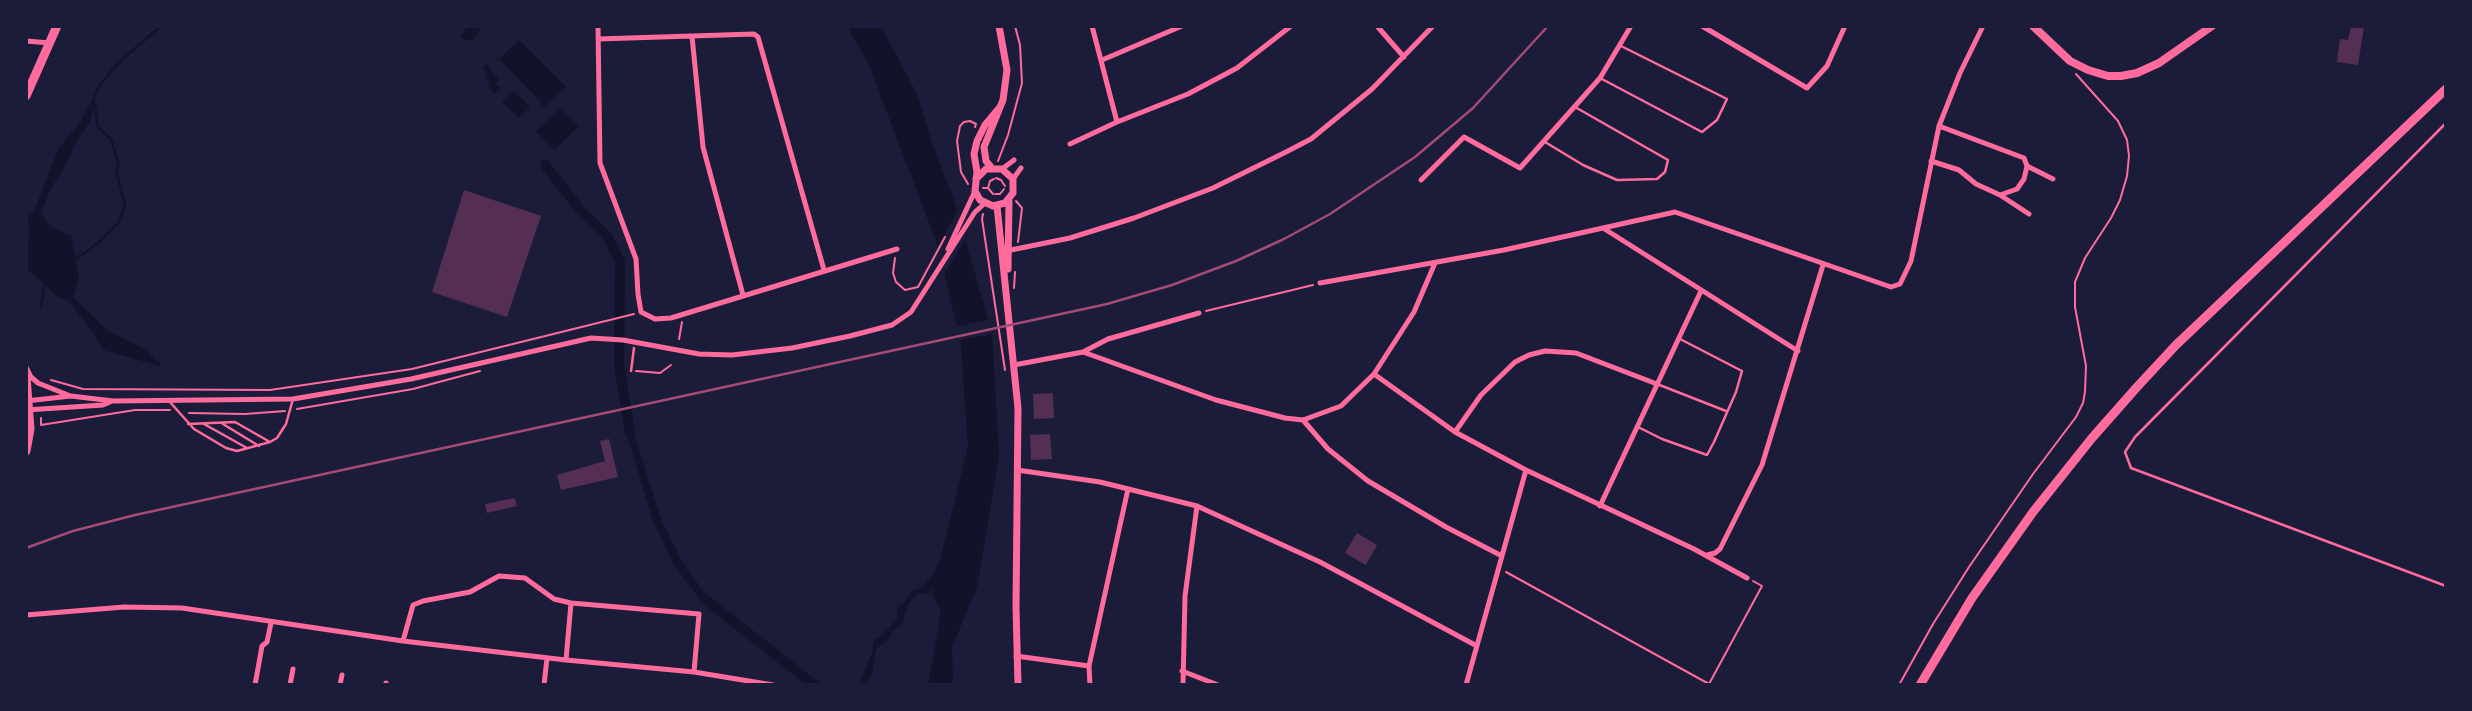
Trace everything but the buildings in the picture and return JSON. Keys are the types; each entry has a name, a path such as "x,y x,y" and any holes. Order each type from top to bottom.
{"main road":[{"path":"26,96 57,26"},
{"path":"2033,26 2070,61 2108,76 2137,73 2159,64 2212,26"},
{"path":"1920,685 1972,598 2033,512 2137,387 2176,345 2446,89"},
{"path":"26,376 30,429 26,451"}],"street":[{"path":"598,26 600,163 636,259 641,312 655,319 684,314 897,249"},
{"path":"935,274 972,191 979,147 1005,92 1007,70 999,26"},
{"path":"1092,26 1117,122"},
{"path":"1102,60 1182,26"},
{"path":"1070,144 1188,94 1237,68 1291,26"},
{"path":"1377,26 1404,57"},
{"path":"1010,250 1070,238 1134,218 1213,188 1286,152 1320,131 1372,89 1433,26"},
{"path":"1421,180 1464,137 1520,167 1600,78 1631,26"},
{"path":"1702,26 1807,88 1827,66 1845,26"},
{"path":"1320,284 1435,263 1675,212 1891,287 1900,284 1911,261 1939,126 1960,72 1983,26"},
{"path":"598,39 754,34 758,37 824,270"},
{"path":"692,36 703,147 743,295"},
{"path":"26,41 50,43"},
{"path":"1939,126 2025,158 2027,166 2024,179 2017,189 2000,195"},
{"path":"979,147 991,167"},
{"path":"974,179 991,167 1014,160"},
{"path":"1931,161 1959,170 1976,184 2000,195 2029,214"},
{"path":"1000,165 1013,179"},
{"path":"2027,166 2053,178"},
{"path":"1005,225 1013,201 1013,179 1021,169"},
{"path":"972,191 984,204 998,206 1013,201"},
{"path":"26,367 38,383 71,396 113,401 293,399 411,379 591,338 610,338 709,354 732,355 792,348 877,331 892,326 911,312 975,212 984,204"},
{"path":"998,206 1010,250 1006,294 1018,408 1018,685"},
{"path":"1603,228 1798,351"},
{"path":"1083,352 1216,400 1303,420 1341,406 1374,374 1414,312 1435,263"},
{"path":"1707,555 1720,549 1762,465 1823,265"},
{"path":"1600,506 1701,291"},
{"path":"1014,365 1083,352 1108,339 1199,313"},
{"path":"1455,432 1481,395 1515,362 1545,351 1576,354 1657,384"},
{"path":"1374,374 1455,432 1526,470 1707,555 1748,578"},
{"path":"28,405 71,396"},
{"path":"28,405 41,410 103,405 113,401"},
{"path":"1303,420 1328,449 1368,481 1502,556"},
{"path":"1017,470 1100,482 1197,506 1320,562 1477,646"},
{"path":"1466,685 1526,470"},
{"path":"1090,685 1089,666 1128,489"},
{"path":"1182,685 1185,596 1197,506"},
{"path":"404,641 414,605 470,592 499,576 525,578 554,599 571,603 699,614 694,672"},
{"path":"566,660 571,603"},
{"path":"26,615 124,607 182,608 404,641 547,659 694,672 773,685"},
{"path":"255,685 262,646 267,642 271,622"},
{"path":"1016,656 1089,666"},
{"path":"544,685 547,659"},
{"path":"290,685 293,669"},
{"path":"1182,671 1218,685"},
{"path":"340,685 342,675"}],"lane":[{"path":"1600,78 1702,132 1717,120 1727,99 1619,45"},
{"path":"1544,142 1583,165 1617,180 1657,179 1665,172 1668,160 1575,107"},
{"path":"2446,123 2135,437 2125,452 2131,468 2446,586"},
{"path":"1638,427 1707,456 1737,392 1742,371 1680,339"},
{"path":"631,371 634,348"},
{"path":"1657,384 1727,411"},
{"path":"169,401 188,424 226,448 237,451 271,443 277,438 286,424 293,399"},
{"path":"188,424 235,422 271,443"},
{"path":"220,423 259,446"},
{"path":"204,424 247,449"}],"path":[{"path":"1000,165 1022,83 1020,45 1015,26"},
{"path":"1899,685 1933,624 1969,568 2033,474 2076,417 2082,404 2086,366 2076,307 2075,282 2085,258 2120,200 2129,156 2127,140 2118,121 2071,69 2070,61"},
{"path":"958,160 957,141 960,126 964,122 976,124"},
{"path":"993,178 998,178 1003,182 1004,188 1000,194 995,194 990,191 989,184 993,178"},
{"path":"972,191 974,179"},
{"path":"1010,250 1022,208 1013,201"},
{"path":"982,219 1006,378"},
{"path":"897,249 893,273 896,282 905,290 918,287 947,233"},
{"path":"1199,313 1320,284"},
{"path":"679,339 684,314"},
{"path":"46,378 83,389 270,390 412,369 629,316"},
{"path":"631,371 660,373 671,365"},
{"path":"41,410 41,425"},
{"path":"1499,568 1709,685 1762,586 1748,578"}],"shaded area":[{"path":"468,26 482,26 472,41 460,37"},
{"path":"847,26 881,26 917,94 954,200 992,333 999,456 977,587 952,647 953,685 922,685 929,681 941,612 932,588 928,593 917,594 907,607 902,625 891,632 891,637 876,649 872,674 866,685 859,685 873,650 873,641 897,620 897,606 903,604 913,590 921,588 933,575 940,560 968,446 961,345 938,246 868,63"},
{"path":"519,40 566,87 544,109 539,104 541,102 499,59"},
{"path":"487,64 499,80 496,83 501,88 495,94 487,86 490,83 485,77 488,74 483,69"},
{"path":"514,91 530,107 519,118 502,102"},
{"path":"95,95 89,123 50,190 41,214 51,227 71,236 79,278 73,297 108,331 146,350 163,367 103,350 68,300 59,298 26,268 26,239 30,233 28,214 34,211 59,148 80,122"},
{"path":"560,107 579,126 555,150 536,131"},
{"path":"630,421 661,519 682,561 703,591 822,685 806,685 711,610 674,565 653,521 623,422"}],"pier":[{"path":"960,206 968,234 943,277 936,250"},
{"path":"992,319 996,333 957,341 954,327"}],"waterway":[{"path":"95,95 119,62 161,26"},
{"path":"75,260 98,243 118,223 125,205 116,170 119,166 111,139 98,127 95,105"},
{"path":"545,165 581,211 607,236 620,262 619,365 630,432"},
{"path":"41,307 44,286"}],"railway":[{"path":"26,548 73,531 135,515 1107,304 1172,285 1236,261 1284,239 1330,214 1415,157 1473,108 1548,26"}]}
